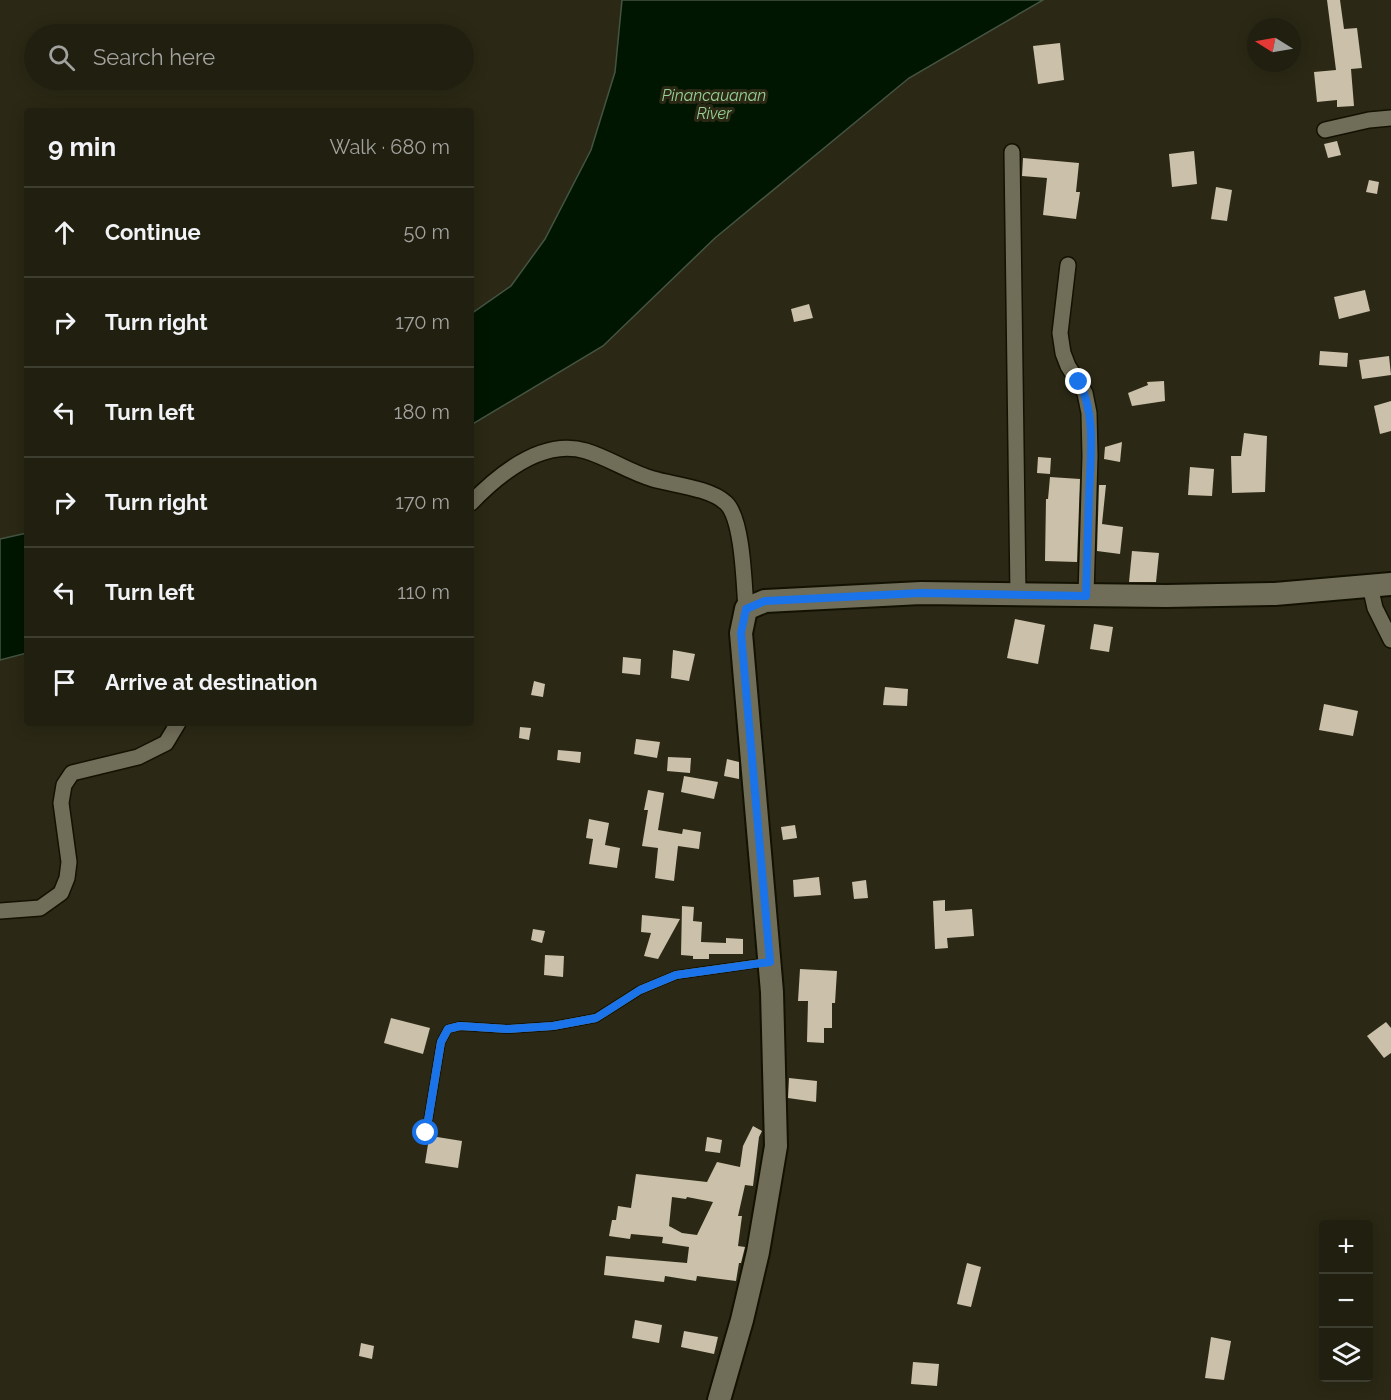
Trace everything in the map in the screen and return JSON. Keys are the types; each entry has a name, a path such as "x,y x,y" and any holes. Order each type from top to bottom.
{"street":[{"path":"1325,130 1369,120 1391,118"},
{"path":"1012,152 1018,595"},
{"path":"1068,265 1059,333 1068,366 1085,393 1089,413 1086,596"},
{"path":"474,500 507,471 541,453 570,447 587,451 638,475 708,492 726,503 735,516 746,609 741,633 770,962 776,1146 758,1252 742,1320 719,1400"},
{"path":"746,609 765,601 921,593 1086,596 1275,594 1380,585 1375,608 1391,640"},
{"path":"0,911 40,908 61,893 67,879 69,862 61,803 64,785 72,773 138,758 166,743 176,726"}],"lane":[{"path":"426,1133 441,1042 448,1029 460,1026 507,1029 553,1026 596,1018 640,990 676,975 770,962"}],"water":[{"name":"Pinancauanan River","path":"622,0 1043,0 909,78 715,238 603,346 474,423 474,312 511,286 545,239 591,150 615,72"},
{"path":"24,534 24,654 0,660 0,539"}],"building":[{"path":"1327,0 1340,0 1344,29 1357,28 1362,68 1351,69 1354,106 1337,107 1337,100 1317,102 1314,72 1336,70"},
{"path":"1060,43 1064,80 1038,84 1033,46"},
{"path":"1337,141 1341,155 1328,158 1324,144"},
{"path":"1194,151 1197,184 1172,187 1169,154"},
{"path":"1023,158 1079,163 1076,192 1080,192 1076,219 1043,215 1047,178 1022,176"},
{"path":"1369,180 1379,182 1377,194 1366,192"},
{"path":"1216,187 1232,190 1227,221 1211,219"},
{"path":"1365,290 1370,311 1339,319 1334,297"},
{"path":"809,304 813,318 794,322 791,309"},
{"path":"1320,351 1348,353 1347,367 1319,365"},
{"path":"1389,356 1391,375 1362,379 1359,360"},
{"path":"1164,381 1165,401 1132,406 1128,393 1148,385 1147,382"},
{"path":"1391,401 1391,431 1380,434 1374,406"},
{"path":"1244,433 1267,436 1265,492 1232,493 1231,456 1241,456"},
{"path":"1122,442 1120,462 1104,459 1105,447"},
{"path":"1038,457 1051,458 1050,474 1037,473"},
{"path":"1190,467 1214,469 1212,496 1188,495"},
{"path":"1050,477 1080,479 1077,562 1045,561 1046,499 1048,499"},
{"path":"1099,485 1106,485 1102,524 1123,527 1120,554 1097,551"},
{"path":"1132,551 1159,553 1156,582 1129,582"},
{"path":"1015,619 1045,625 1038,664 1007,658"},
{"path":"1094,624 1113,627 1109,652 1090,649"},
{"path":"673,650 695,654 689,681 671,678"},
{"path":"623,657 641,659 640,675 622,673"},
{"path":"534,681 545,684 543,697 531,695"},
{"path":"885,687 908,689 907,706 883,705"},
{"path":"1324,704 1358,711 1353,736 1319,730"},
{"path":"520,727 531,728 529,740 519,738"},
{"path":"636,739 660,742 657,758 634,754"},
{"path":"558,750 581,752 580,763 557,760"},
{"path":"668,757 691,758 690,773 667,771"},
{"path":"727,759 739,762 739,779 724,776"},
{"path":"684,776 718,782 714,799 681,792"},
{"path":"648,790 664,793 658,830 682,834 683,829 701,832 699,849 678,846 674,881 655,878 658,848 642,846 648,810 644,810"},
{"path":"589,819 609,823 605,845 620,848 617,868 589,864 593,839 586,838"},
{"path":"795,825 797,838 783,840 781,827"},
{"path":"819,877 821,895 794,897 793,880"},
{"path":"866,880 868,898 854,899 852,882"},
{"path":"945,900 945,911 972,909 974,936 947,938 948,948 935,949 933,901"},
{"path":"682,906 694,907 693,921 702,922 701,942 726,943 726,938 743,939 743,954 709,954 709,959 693,959 693,956 681,955"},
{"path":"642,915 680,919 658,959 644,956 651,933 641,932"},
{"path":"533,929 545,931 542,943 531,940"},
{"path":"545,955 564,956 563,977 544,975"},
{"path":"800,969 837,971 835,1003 832,1003 832,1028 824,1028 824,1043 807,1042 808,1001 798,1001"},
{"path":"391,1018 430,1028 423,1054 384,1043"},
{"path":"1386,1022 1391,1028 1391,1053 1384,1058 1367,1036"},
{"path":"789,1078 817,1081 816,1102 788,1098"},
{"path":"753,1126 762,1131 759,1137 753,1186 745,1185 738,1216 742,1216 738,1246 745,1247 736,1281 697,1276 696,1281 665,1276 664,1282 604,1275 606,1256 687,1263 689,1247 662,1243 663,1237 631,1234 630,1239 609,1236 612,1220 616,1220 618,1206 631,1208 636,1174 707,1182 717,1162 740,1167 743,1146","holes":["672,1197 686,1199 687,1197 713,1202 697,1235 682,1233 669,1226"]},
{"path":"431,1136 462,1141 458,1168 425,1163"},
{"path":"707,1137 722,1140 720,1153 705,1151"},
{"path":"967,1263 981,1267 971,1307 957,1304"},
{"path":"635,1320 662,1325 659,1343 632,1338"},
{"path":"684,1331 718,1337 714,1354 681,1347"},
{"path":"1211,1337 1231,1341 1224,1380 1205,1378"},
{"path":"361,1343 374,1346 372,1359 359,1356"},
{"path":"913,1362 939,1364 937,1386 911,1384"}],"route":[{"path":"426,1133 441,1042 444,1033 452,1027 507,1029 553,1026 596,1018 640,990 676,975 770,962 741,633 746,609 765,601 921,593 1086,596 1089,413 1085,393 1079,382"}]}
